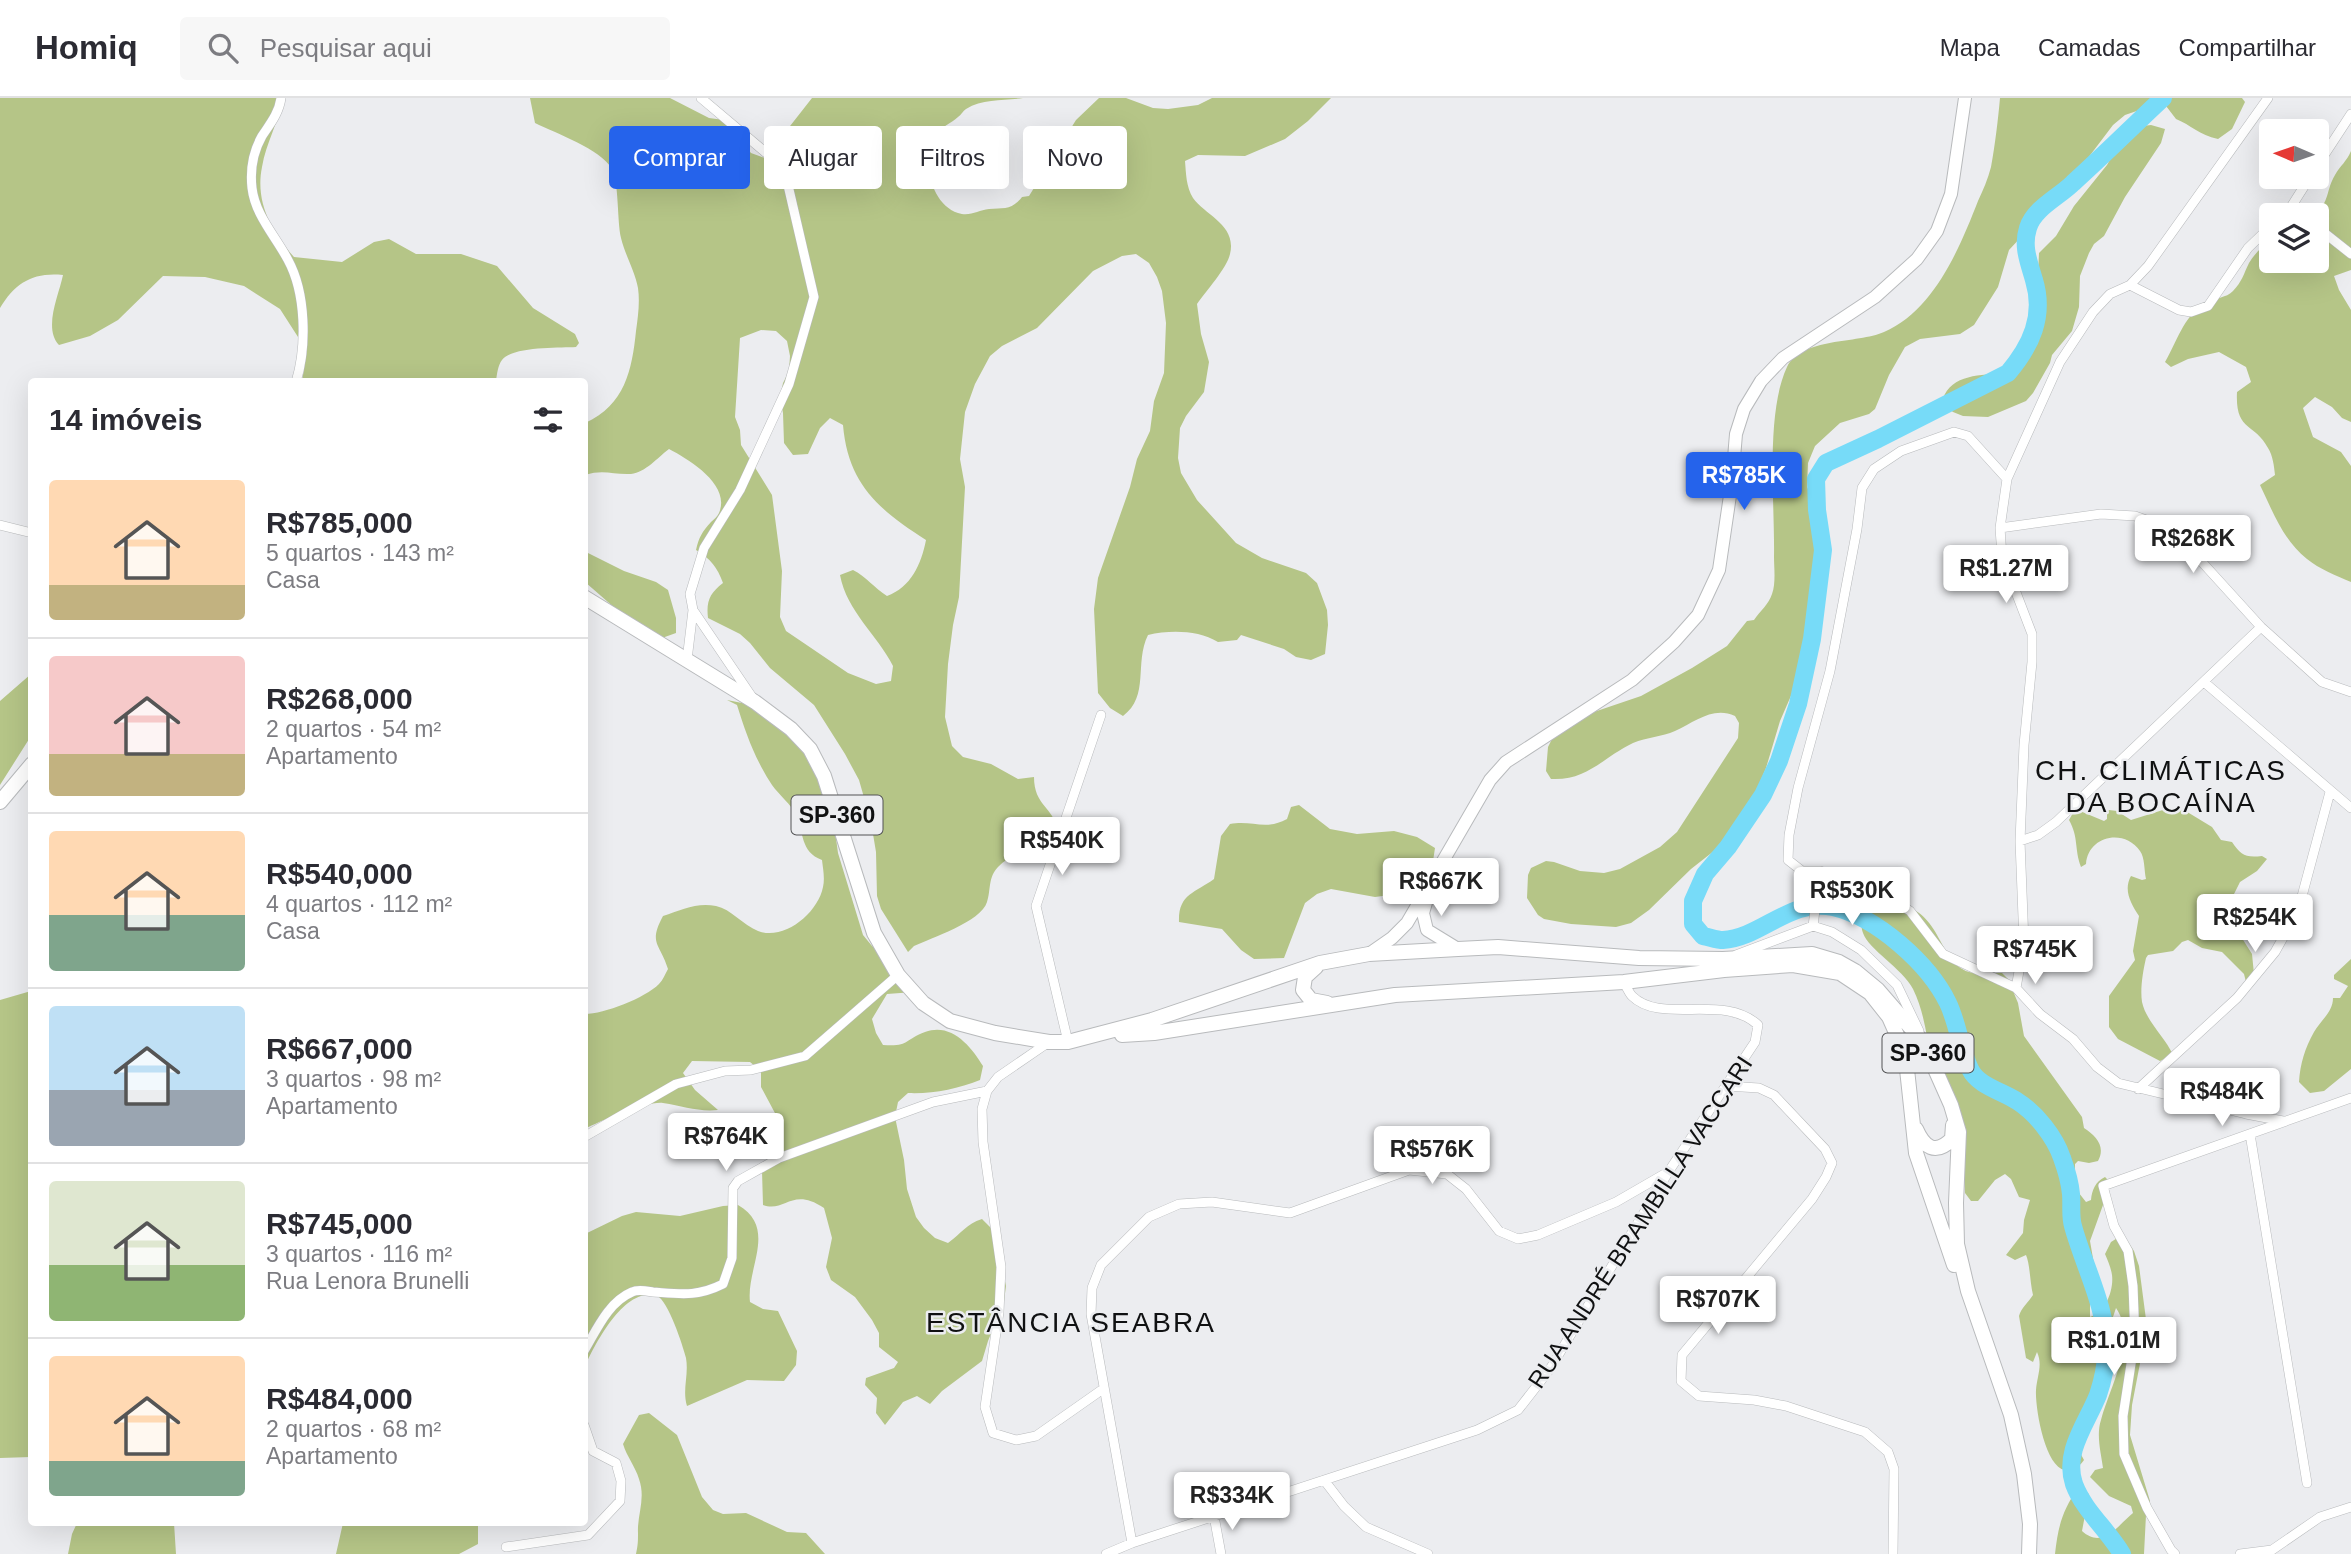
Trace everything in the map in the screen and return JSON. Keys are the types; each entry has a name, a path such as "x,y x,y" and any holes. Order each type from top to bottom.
{"main road":[{"path":"1369,954 1392,938 1407,923 1490,780 1506,762 1632,680 1674,642 1698,615 1719,570 1732,481 1735,434 1744,409 1761,381 1783,358 1875,297 1917,260 1937,231 1951,194 1965,98"},
{"name":"SP-360","path":"588,599 755,702 791,729 810,749 820,766 874,933 898,975 923,1003 950,1021 995,1033 1049,1042 1068,1042 1152,1020 1320,963 1369,954 1458,948 1498,947 1639,958 1723,959 1812,954 1839,962 1855,971 1878,990 1923,1042 1951,1105 1959,1132 1957,1244 1968,1291 2011,1415 2024,1474 2030,1524 2029,1554"},
{"path":"0,802 28,769"},
{"path":"1430,886 1423,913 1427,930 1458,948"},
{"path":"1320,963 1305,977 1303,990 1311,1000 1330,1004"},
{"name":"SP-360","path":"1089,1038 1154,1033 1395,995 1624,982 1793,965 1840,973 1870,993 1889,1017 1906,1060 1916,1153 1954,1266 1968,1291"},
{"path":"1911,1118 1925,1145 1930,1148 1941,1147 1952,1139 1954,1128 1951,1105"}],"street":[{"path":"281,98 272,123 262,136 254,155 252,193 259,211 289,261 301,303 301,359 297,378"},
{"path":"687,660 693,610 690,594 704,548 740,490 789,384 814,297 784,168 701,98"},
{"path":"2016,988 2024,943 2020,841 2032,634 2002,556 2000,528 2007,479 2060,362 2110,293 2130,285 2148,266 2267,98"},
{"path":"2329,148 2351,114"},
{"path":"2130,285 2179,310 2192,312 2208,306 2248,248 2259,237"},
{"path":"2329,237 2351,254"},
{"path":"2007,479 1968,436 1954,432 1901,451 1874,469 1862,488 1857,529 1830,671 1798,788 1789,835 1788,860 1802,871 1820,871 1885,895 1910,911 1943,954 2016,988 2040,1014 2073,1039 2098,1067 2118,1083 2285,1121"},
{"path":"2000,528 2101,514 2135,516 2160,525 2191,550 2261,628 2322,682 2351,692"},
{"path":"0,525 28,532"},
{"path":"693,610 755,702"},
{"path":"2020,841 2038,835 2056,822 2261,628"},
{"path":"2204,682 2351,808"},
{"path":"1068,1042 1037,906 1101,715"},
{"path":"2137,1089 2237,998 2275,952 2298,911 2330,792"},
{"path":"1813,926 1820,871"},
{"path":"1723,959 1813,926 1832,932 1861,950 1897,985 1923,1042"},
{"path":"588,1136 676,1084 725,1071 751,1070 805,1056 898,975"},
{"name":"RUA ANDRÉ BRAMBILLA VACCARI","path":"1106,1554 1132,1543 1477,1430 1518,1410 1550,1369 1669,1171 1755,1042 1758,1025 1749,1016 1726,1010 1653,1007 1633,997 1624,982"},
{"path":"1049,1042 998,1077 987,1091 982,1110 983,1142 1001,1267 999,1312 985,1407 993,1433 1016,1440 1036,1436 1103,1389"},
{"path":"1726,1086 1759,1088 1774,1095 1825,1149 1832,1163 1812,1199 1682,1355 1681,1381 1699,1396 1754,1400 1786,1406 1865,1432 1888,1452 1894,1469 1893,1554"},
{"path":"588,1345 606,1314 621,1298 635,1290 705,1293 723,1284 732,1258 733,1188 738,1181 779,1158 943,1100 987,1091"},
{"path":"2173,1552 2147,1508 2124,1454 2123,1416 2135,1338 2133,1286 2128,1251 2114,1226 2103,1186 2351,1098"},
{"path":"2250,1134 2307,1483"},
{"path":"1132,1543 1091,1314 1092,1288 1101,1265 1149,1217 1180,1204 1212,1202 1290,1213 1409,1170 1429,1171 1447,1174 1466,1189 1499,1231 1518,1239 1538,1235 1616,1202 1669,1171"},
{"path":"506,1547 588,1535 620,1501 621,1481 616,1463 593,1451 588,1437"},
{"path":"1324,1480 1344,1506 1366,1527 1428,1554"},
{"path":"2241,1554 2272,1550 2320,1517 2351,1507"},
{"path":"1214,1516 1221,1554"}],"green space":[{"path":"0,98 283,98 260,180 267,215 278,237 294,257 342,262 374,242 389,239 416,254 461,254 497,266 533,308 575,334 579,343 576,347 537,349 508,355 500,364 497,378 302,378 307,351 280,309 244,286 205,277 163,276 118,320 90,336 59,345 54,338 52,321 63,275 43,275 26,281 12,292 0,308"},
{"path":"530,98 670,98 709,118 724,120 734,126 609,126 609,166 588,148 535,123"},
{"path":"812,98 1023,98 986,101 973,105 946,126 896,126 896,189 934,189 948,208 966,214 1007,208 1022,197 1029,196 1033,189 1127,189 1127,126 1072,126 1099,98 1126,98 1153,108 1168,109 1198,105 1212,98 1331,98 1285,139 1245,156 1198,155 1185,161 1188,185 1193,198 1225,228 1231,244 1225,266 1197,304 1201,334 1209,362 1204,392 1180,428 1178,458 1181,473 1197,500 1236,543 1262,558 1306,573 1317,583 1327,610 1325,654 1311,660 1296,657 1284,649 1241,635 1237,640 1218,642 1193,633 1157,633 1148,635 1144,646 1139,689 1131,708 1123,716 1110,708 1098,693 1094,609 1098,578 1137,459 1150,431 1154,401 1164,373 1166,323 1162,291 1149,263 1136,254 1122,256 1093,271 1037,328 1002,346 990,356 975,384 965,412 960,459 965,487 959,597 948,664 945,717 952,746 963,757 991,764 1018,779 1034,777 1037,794 1056,823 1058,831 1043,843 1011,857 998,867 991,879 987,902 975,916 966,923 914,946 908,952 881,909 877,896 876,852 871,822 859,780 845,754 814,705 770,668 740,634 708,618 710,598 723,583 713,564 696,550 703,532 719,513 721,503 714,483 697,467 669,449 636,473 588,474 588,421 609,407 618,396 629,373 634,345 638,288 621,238 616,189 750,189 750,152 764,158 764,189 882,189 882,126 790,126","holes":["761,330 776,331 787,341 789,371 780,398 784,443 793,455 808,454 820,428 830,418 843,425 851,464 869,493 894,518 926,540 914,574 903,587 887,596 853,570 840,575 849,600 893,666 891,681 876,684 848,673 786,631 780,617 782,571 772,495 741,445 740,430 735,417 740,338"]},
{"path":"2000,98 2242,98 2245,102 2232,129 2218,139 2176,119 2163,102 2125,115 2037,211 2022,236 2009,250 1998,287 1974,325 1960,334 1920,339 1905,347 1889,375 1875,409 1869,414 1840,423 1815,446 1808,463 1807,487 1821,518 1819,603 1802,655 1797,682 1780,721 1766,768 1750,807 1728,840 1631,923 1616,927 1544,919 1538,915 1527,898 1531,868 1546,861 1580,871 1604,873 1620,869 1660,847 1677,832 1738,738 1739,723 1735,716 1727,713 1712,714 1670,733 1633,743 1575,776 1551,779 1546,771 1548,747 1552,739 1588,714 1641,696 1727,646 1747,621 1754,620 1769,601 1774,580 1773,434 1780,386 1787,367 1794,357 1817,346 1884,332 1902,322 1931,293 1954,257 1987,180"},
{"path":"2151,125 2165,129 2161,143 2125,197 2104,236 2094,244 2089,253 2080,276 2079,307 2072,331 2052,355 2033,393 2026,401 1988,417 1963,416 1953,412 1943,399 1953,385 1968,377 2004,373 2019,356 2041,322 2044,297 2038,274 2039,253 2056,236 2074,206 2107,165 2122,138 2134,127"},
{"path":"2351,151 2351,270 2334,276 2351,310 2351,422 2315,397 2303,408 2313,437 2341,452 2351,466 2351,582 2307,559 2291,543 2274,515 2260,485 2275,475 2271,454 2263,440 2242,420 2237,405 2237,392 2251,382 2246,367 2219,352 2188,359 2171,367 2165,362 2191,316 2204,304 2233,291 2259,250 2259,273 2329,273 2329,203 2324,203 2332,180"},
{"path":"588,553 624,571 656,582 668,590 676,618 676,633 662,638 624,616 588,585"},
{"path":"28,677 28,741 0,785 0,701"},
{"path":"727,700 752,705 810,756 834,824 838,853 863,935 872,946 885,953 914,992 887,994 872,1019 883,1045 902,1044 925,1032 943,1030 952,1033 966,1044 983,1066 980,1080 936,1092 908,1093 898,1102 895,1117 907,1189 916,1217 935,1238 948,1243 968,1226 982,1219 992,1229 1006,1286 1004,1301 982,1361 942,1391 930,1404 917,1396 903,1402 885,1425 876,1413 877,1398 865,1385 866,1378 894,1368 898,1362 879,1347 879,1333 855,1297 831,1280 826,1267 832,1238 824,1208 804,1199 771,1207 763,1205 762,1171 777,1145 781,1130 761,1087 761,1071 750,1062 692,1061 683,1073 695,1090 718,1110 656,1103 624,1112 588,1128 588,1014 624,1004 644,995 660,982 668,969 656,938 663,916 683,909 709,905 727,910 758,931 778,932 789,928 807,915 820,897 824,880 822,860 806,847 794,811 766,775 737,705"},
{"path":"1299,805 1330,829 1357,834 1394,831 1417,837 1435,848 1430,881 1420,891 1375,897 1331,889 1317,894 1305,903 1284,958 1254,959 1241,950 1222,929 1179,922 1181,905 1189,895 1214,879 1221,836 1230,824 1272,824 1287,819 1291,807"},
{"path":"2166,809 2184,810 2212,827 2221,840 2232,842 2244,855 2267,859 2257,871 2240,882 2233,896 2240,935 2252,954 2254,974 2246,982 2244,974 2222,952 2202,948 2188,940 2173,951 2148,955 2146,958 2142,1002 2147,1016 2173,1055 2160,1061 2118,1039 2109,1027 2109,996 2135,960 2133,951 2139,916 2131,902 2128,886 2131,876 2146,879 2142,854 2125,839 2108,838 2093,847 2086,864 2081,867 2069,820 2074,811 2104,821 2109,810 2117,811 2131,820"},
{"path":"1891,904 1908,907 1920,914 1930,924 1958,966 1973,973 2002,973 2008,979 2018,1003 2024,1036 2082,1117 2084,1128 2096,1138 2100,1146 2098,1161 2078,1161 2075,1164 2075,1188 2086,1202 2091,1200 2099,1181 2105,1177 2108,1180 2103,1205 2090,1241 2095,1270 2090,1283 2090,1317 2100,1311 2110,1294 2112,1275 2105,1254 2111,1242 2119,1237 2128,1242 2139,1266 2147,1327 2132,1405 2130,1435 2150,1501 2146,1515 2144,1554 2055,1554 2062,1520 2078,1488 2089,1494 2082,1531 2090,1536 2097,1538 2110,1534 2133,1513 2131,1506 2109,1496 2090,1477 2095,1470 2103,1468 2099,1432 2120,1364 2124,1334 2122,1320 2116,1308 2107,1335 2103,1378 2095,1393 2092,1408 2083,1423 2078,1449 2084,1460 2076,1468 2065,1470 2052,1459 2039,1422 2036,1390 2039,1357 2037,1352 2033,1362 2026,1358 2019,1316 2033,1295 2026,1255 2015,1260 2006,1255 2023,1233 2030,1200 2019,1197 2011,1179 2005,1174 1995,1180 1978,1201 1971,1201 1965,1193 1964,1171 1938,1085 1917,997 1908,981 1866,939 1861,926 1868,912"},
{"path":"2351,959 2351,1069 2324,1091 2310,1093 2299,1082 2300,1069 2308,1044 2331,1008 2333,998 2340,998 2348,986 2334,979 2334,975"},
{"path":"28,992 28,1457 0,1458 0,1000"},
{"path":"738,1205 750,1214 756,1225 758,1249 750,1302 763,1309 778,1311 797,1351 796,1365 784,1381 747,1380 687,1406 686,1358 670,1314 657,1296 645,1295 634,1299 623,1308 604,1331 588,1360 588,1233 636,1212 680,1216"},
{"path":"649,1413 677,1435 702,1497 713,1510 723,1514 746,1513 787,1532 806,1533 825,1554 636,1554 641,1486 623,1444 639,1415"},
{"path":"76,1526 174,1526 176,1554 68,1554"},
{"path":"342,1526 478,1526 478,1544 459,1554 336,1554"}],"waterway":[{"path":"2122,1554 2078,1494 2071,1472 2074,1449 2102,1380 2106,1337 2099,1304 2072,1222 2071,1194 2066,1171 2050,1134 2024,1106 1984,1084 1974,1075 1948,1003 1939,988 1915,958 1884,931 1850,912 1817,906 1789,913 1737,938 1718,940 1703,936 1693,924 1693,901 1705,874 1728,847 1763,795 1779,761 1798,704 1812,639 1823,550 1816,479 1826,463 2008,373 2029,341 2037,318 2037,293 2026,248 2026,235 2031,221 2163,98"}],"district":[{"name":"CH. CLIMÁTICAS DA BOCAÍNA","path":"2161,786"},
{"name":"ESTÂNCIA SEABRA","path":"1071,1322"}]}
